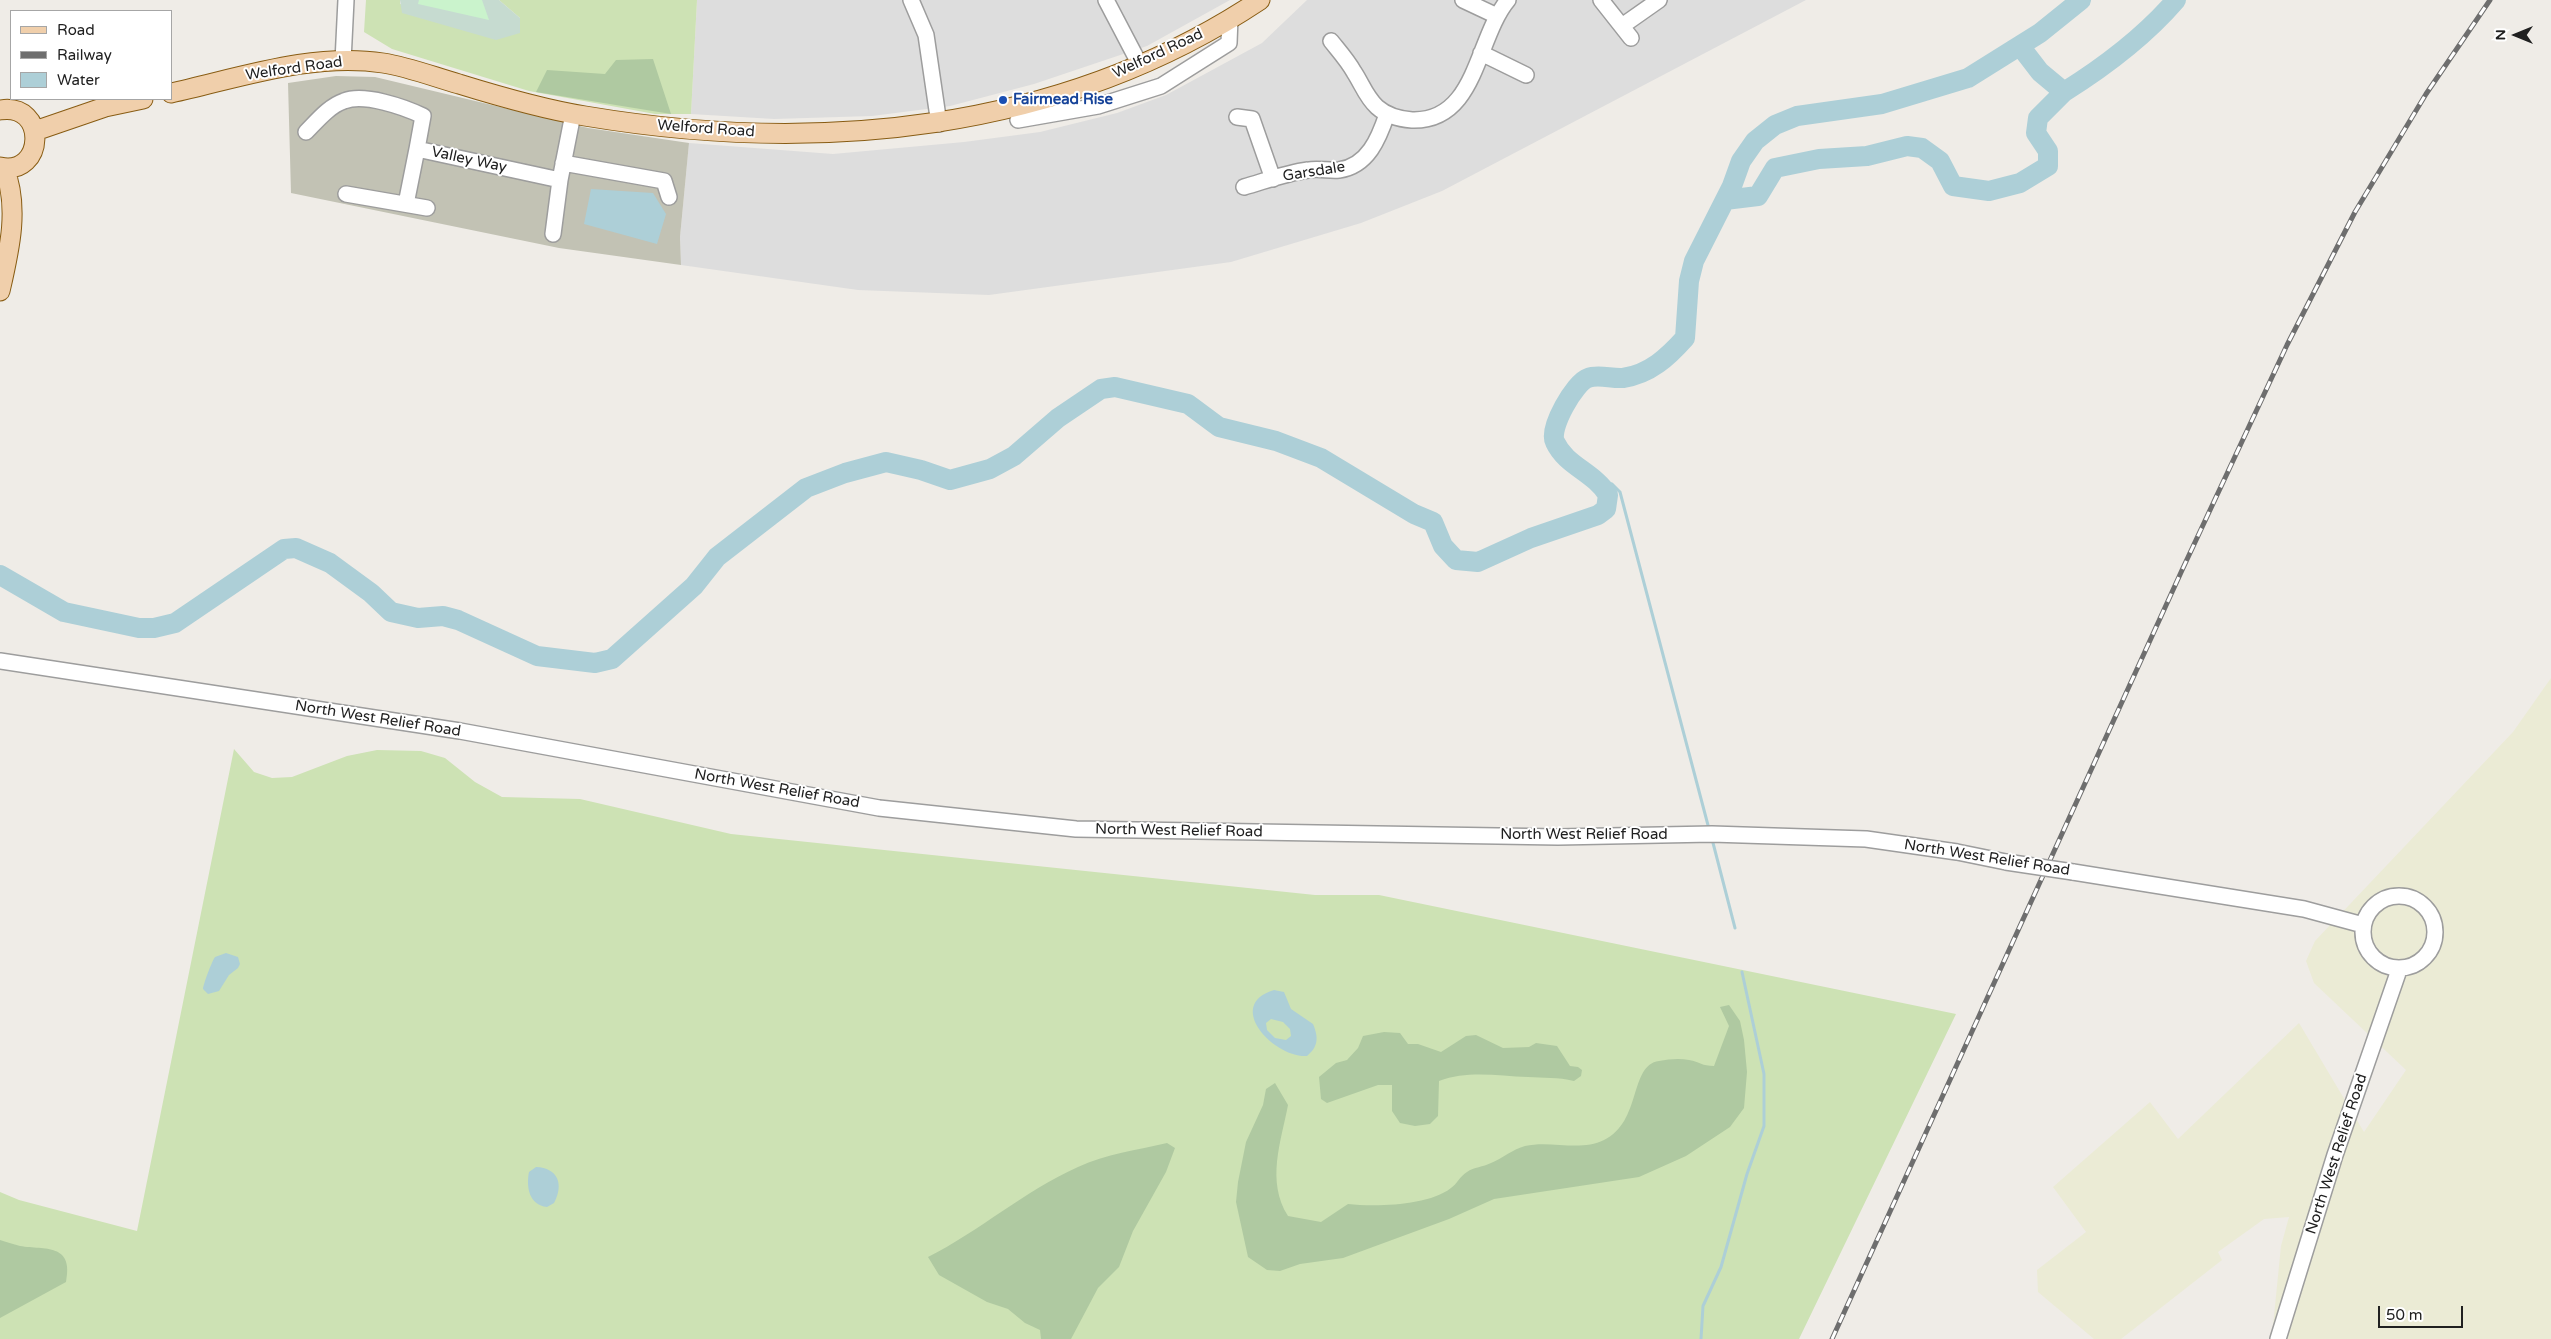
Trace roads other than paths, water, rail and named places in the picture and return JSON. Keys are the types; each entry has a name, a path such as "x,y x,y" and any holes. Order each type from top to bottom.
{"main road":[{"name":"Welford Road","path":"172,93 276,69 343,61 384,64 526,104 573,114 634,123 760,132 864,132 939,124 999,112 1088,85 1140,65 1230,18 1260,0"},
{"path":"35,130 105,107 138,100"},
{"path":"0,110 9,109 22,114 35,130 33,151 8,167 11,190 10,236 0,291"}],"street":[{"path":"343,61 346,0"},
{"path":"911,0 926,35 939,124"},
{"path":"1106,0 1140,65"},
{"path":"1463,0 1497,16"},
{"path":"1331,41 1354,72 1366,95 1387,114 1419,120 1431,118 1450,108 1464,93 1497,16 1508,0"},
{"path":"1601,0 1627,32 1659,0"},
{"name":"Welford Road","path":"1018,120 1098,106 1161,86 1229,43 1230,18"},
{"path":"1481,53 1526,75"},
{"path":"1088,85 1098,106"},
{"name":"Valley Way","path":"306,132 331,108 343,101 354,98 397,105 423,116 416,149 560,180"},
{"path":"553,234 560,180 573,114"},
{"name":"Garsdale","path":"1244,188 1312,169 1339,170 1351,167 1362,160 1374,147 1387,114"},
{"name":"Garsdale","path":"1237,117 1252,119 1272,179"},
{"path":"406,204 416,149"},
{"path":"563,163 664,181 670,197"},
{"path":"346,194 427,208"},
{"name":"North West Relief Road","path":"0,661 460,731 878,808 1076,829 1558,837 1712,834 1866,839 1957,852 2006,862 2304,909 2363,925"},
{"path":"2409,897 2420,902 2434,920 2436,932 2434,944 2420,963 2399,970 2384,967 2367,950 2363,938 2363,925 2375,905 2385,898 2409,897"},
{"name":"North West Relief Road","path":"2278,1339 2338,1146 2399,970"}],"water":[{"path":"591,189 653,193 666,214 657,244 584,224"},
{"path":"226,953 238,957 240,964 229,975 219,991 208,994 203,989 212,963 215,957"},
{"path":"1274,990 1284,992 1291,1009 1313,1024 1317,1038 1315,1046 1307,1056 1281,1049 1259,1029 1254,1018 1253,1007 1260,997","holes":["1271,1019 1283,1022 1290,1029 1291,1036 1286,1040 1275,1038 1267,1030 1266,1023"]},
{"path":"536,1167 550,1170 557,1178 557,1196 554,1203 547,1207 536,1203 530,1194 528,1184 529,1172"}],"waterway":[{"path":"0,575 64,612 139,628 154,628 175,623 284,549 296,548 330,563 371,593 391,612 418,618 443,616 458,620 537,656 595,663 612,659 694,586 717,557 806,488 845,473 886,462 921,470 950,480 990,469 1014,456 1058,418 1101,389 1115,387 1188,404 1219,427 1276,441 1321,458 1414,514 1433,522 1443,546 1456,560 1478,562 1531,538 1598,515 1606,509 1608,495 1602,487 1566,457 1555,442 1555,427 1559,417 1570,397 1583,381 1592,377 1623,378 1642,373 1658,364 1685,338 1689,281 1694,261 1732,186 1741,161 1755,141 1775,125 1797,116 1882,104 1968,78 2040,33 2081,0"},
{"path":"2020,46 2040,72 2064,92 2123,50 2151,26 2176,0"},
{"path":"1725,200 1758,196 1775,168 1819,159 1867,156 1907,146 1922,148 1940,161 1953,186 1989,191 2020,183 2048,166 2048,151 2036,133 2038,118 2064,92"},
{"path":"1601,482 1612,484 1620,492 1709,829"},
{"path":"1712,839 1735,928"},
{"path":"1701,1339 1703,1306 1721,1267 1747,1174 1764,1126 1764,1074 1742,972"}],"railway":[{"path":"1832,1339 2183,568 2287,345 2355,212 2426,94 2490,0"}],"place":[{"name":"Fairmead Rise","path":"1003,100"}]}
